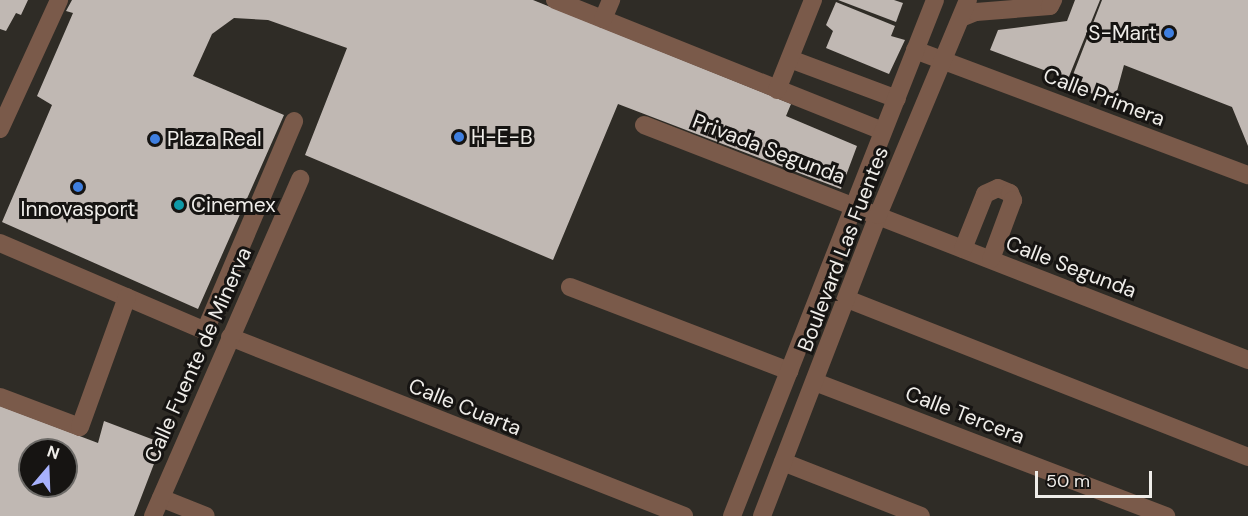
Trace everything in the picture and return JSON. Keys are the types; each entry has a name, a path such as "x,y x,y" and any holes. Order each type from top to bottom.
{"street":[{"path":"0,129 59,0"},
{"path":"603,19 610,0"},
{"path":"777,90 813,0"},
{"name":"Boulevard Las Fuentes","path":"762,516 878,215 945,60 968,0"},
{"path":"562,1 882,131"},
{"name":"Boulevard Las Fuentes","path":"732,516 852,206 897,99 915,50 928,2"},
{"path":"961,18 1001,5 1052,3"},
{"name":"Calle Primera","path":"915,50 1248,175"},
{"path":"790,59 897,99"},
{"path":"0,243 205,331 294,121"},
{"name":"Privada Segunda","path":"644,125 878,215"},
{"name":"Calle Fuente de Minerva","path":"153,516 300,179"},
{"path":"963,249 986,194 998,188 1010,193 1013,200 991,259"},
{"name":"Calle Segunda","path":"878,215 1248,360"},
{"path":"570,287 789,371"},
{"path":"0,397 80,428 127,297"},
{"path":"847,299 1248,457"},
{"name":"Calle Cuarta","path":"230,338 684,516"},
{"name":"Calle Tercera","path":"815,382 1166,516"},
{"path":"783,462 921,516"},
{"path":"161,498 206,516"}],"building":[{"path":"0,0 28,0 21,15 16,13 6,31 0,29"},
{"name":"Plaza Real","path":"72,0 533,0 791,104 786,116 857,146 841,189 618,104 553,260 305,155 347,48 268,20 234,18 212,34 193,76 284,115 198,309 2,222 52,105 37,96 73,13 66,11"},
{"path":"838,0 894,0 903,3 896,22"},
{"path":"1075,0 1100,0 1068,79 990,50 998,30 1067,21"},
{"name":"S-Mart","path":"1102,0 1248,0 1248,146 1232,107 1124,65 1114,102 1069,85"},
{"path":"836,2 895,26 891,36 905,40 889,74 826,48 833,31 826,25"},
{"path":"0,406 98,443 104,421 162,443 134,516 0,516"}],"place":[{"name":"S-Mart","path":"1169,33"},
{"name":"H-E-B","path":"459,137"},
{"name":"Plaza Real","path":"155,139"},
{"name":"Innovasport","path":"78,187"},
{"name":"Cinemex","path":"179,205"}]}
